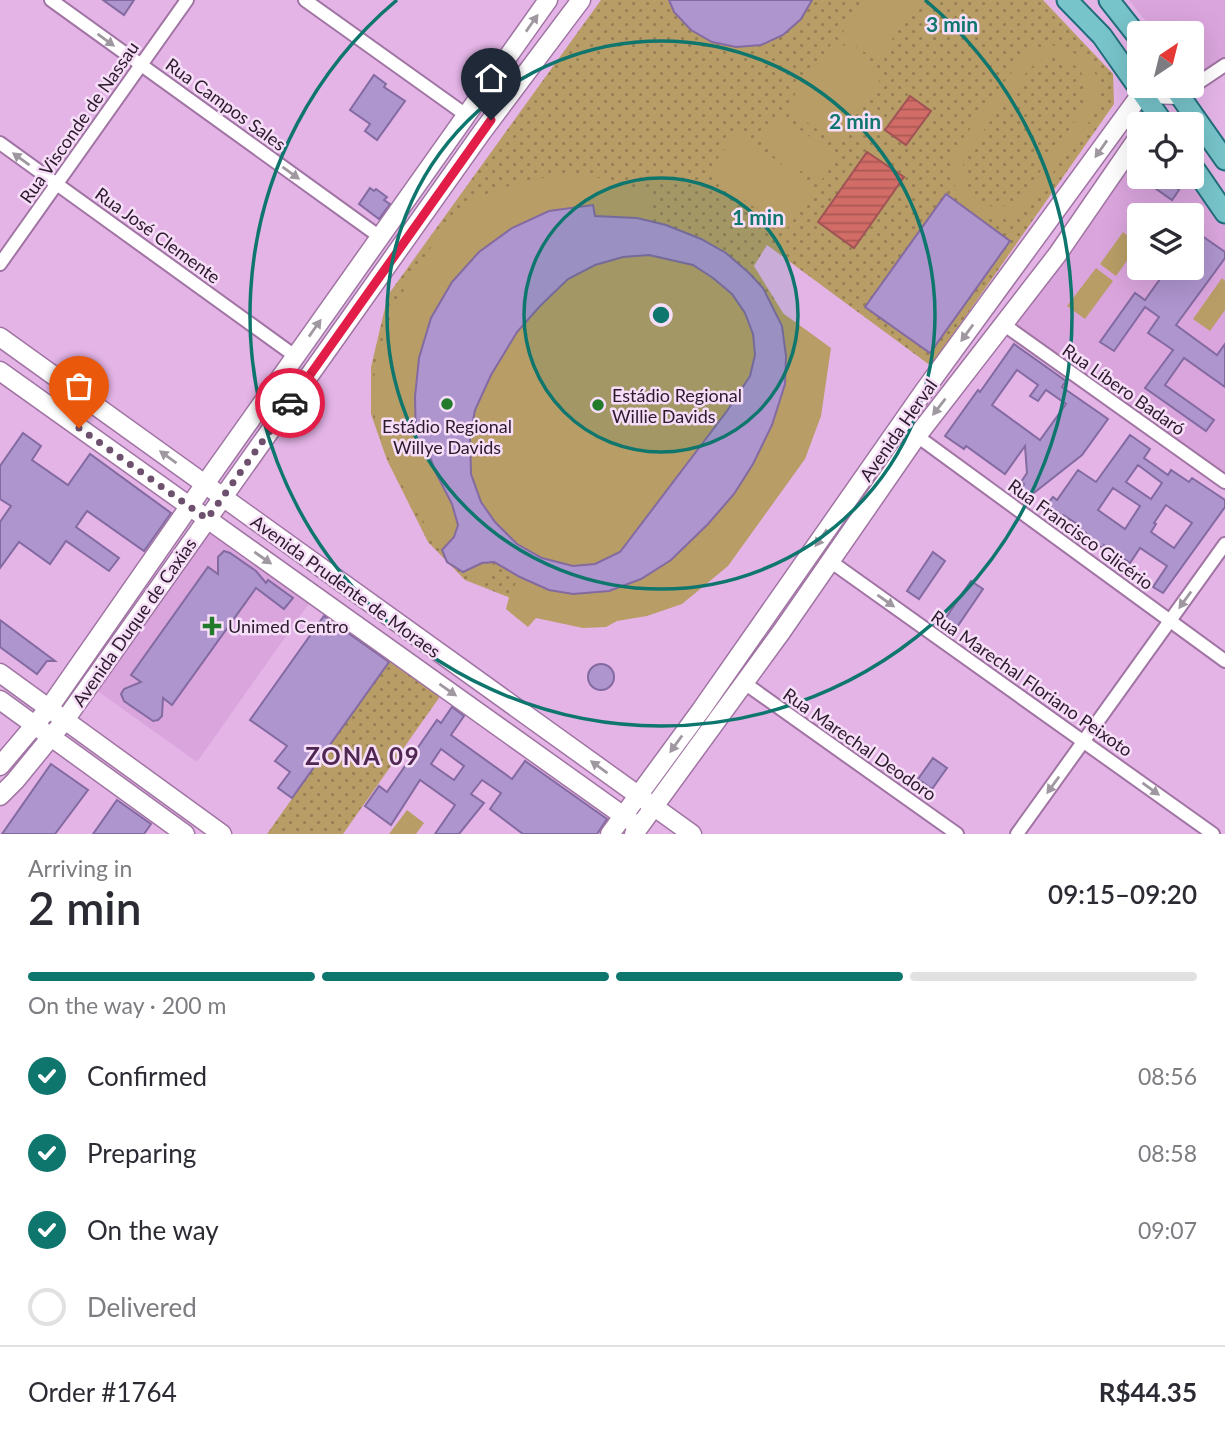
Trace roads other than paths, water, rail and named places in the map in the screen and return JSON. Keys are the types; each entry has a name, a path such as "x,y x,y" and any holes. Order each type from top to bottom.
{"main road":[{"name":"Avenida Duque de Caxias","path":"0,766 49,708 548,0"},
{"path":"568,0 568,19"},
{"name":"Avenida Duque de Caxias","path":"0,796 65,720 482,132 581,0"},
{"path":"1067,0 1102,36 1127,72"},
{"path":"1109,0 1127,23"},
{"name":"Avenida Herval","path":"610,834 701,710 924,391 1139,98"},
{"path":"1182,98 1225,160"},
{"name":"Avenida Herval","path":"641,832 654,808 782,631 917,436 1057,255 1127,153"},
{"path":"1204,182 1225,213"},
{"path":"1052,219 1057,255"},
{"name":"Avenida Prudente de Moraes","path":"0,337 692,834"},
{"name":"Avenida Prudente de Moraes","path":"0,371 623,815 641,832"},
{"path":"841,511 846,537"},
{"path":"748,643 782,631"},
{"path":"0,673 222,834"},
{"path":"0,700 185,834"},
{"path":"701,710 702,743"}],"street":[{"name":"Rua Campos Sales","path":"51,0 380,237"},
{"name":"Rua Visconde de Nassau","path":"0,264 187,0"},
{"path":"305,0 466,115"},
{"path":"1204,76 1225,65"},
{"name":"Rua José Clemente","path":"0,143 295,356"},
{"name":"Rua Líbero Badaró","path":"1003,324 1225,482"},
{"name":"Rua Francisco Glicério","path":"917,436 1225,661"},
{"path":"1017,834 1225,544"},
{"name":"Rua Marechal Floriano Peixoto","path":"830,561 1213,834"},
{"name":"Rua Marechal Deodoro","path":"743,682 957,834"}],"place":[{"name":"Estádio Regional Willye Davids","path":"447,404"},
{"name":"Estádio Regional Willie Davids","path":"598,405"},
{"name":"Unimed Centro","path":"212,626"}],"district":[{"name":"ZONA 09","path":"363,755"}]}
